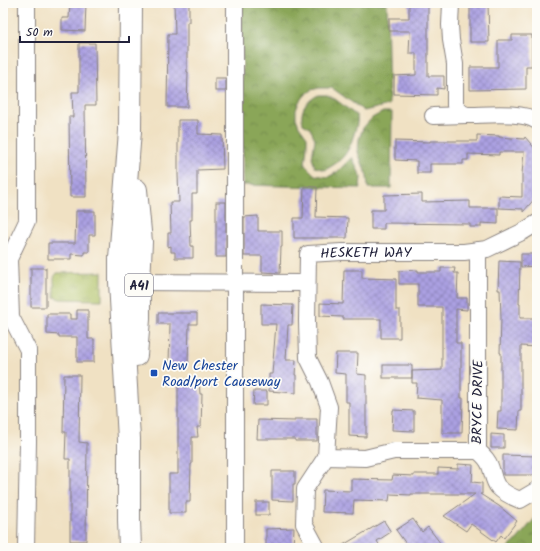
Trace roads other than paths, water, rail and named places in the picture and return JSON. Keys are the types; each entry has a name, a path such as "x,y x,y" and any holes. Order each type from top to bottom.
{"highway":[{"name":"A41","path":"130,548 129,439 139,319 130,282 141,242 130,131 131,3"}],"street":[{"path":"26,548 28,350 10,317 9,259 27,221 27,3"},
{"path":"235,3 235,548"},
{"path":"451,3 450,25 455,64 455,106 462,113 467,115"},
{"path":"433,116 514,115 532,118 537,121"},
{"name":"HESKETH WAY","path":"307,283 308,254 342,252 464,252 487,249 537,223"},
{"name":"BRYCE DRIVE","path":"326,457 365,458 394,451 478,451 478,250"},
{"path":"130,282 307,283 308,358 320,382 329,407 326,457 305,489 304,524 317,548"},
{"path":"478,451 490,466 497,486 509,495 520,500 537,490"}],"place":[{"name":"New Chester Road/port Causeway","path":"154,373"}]}
